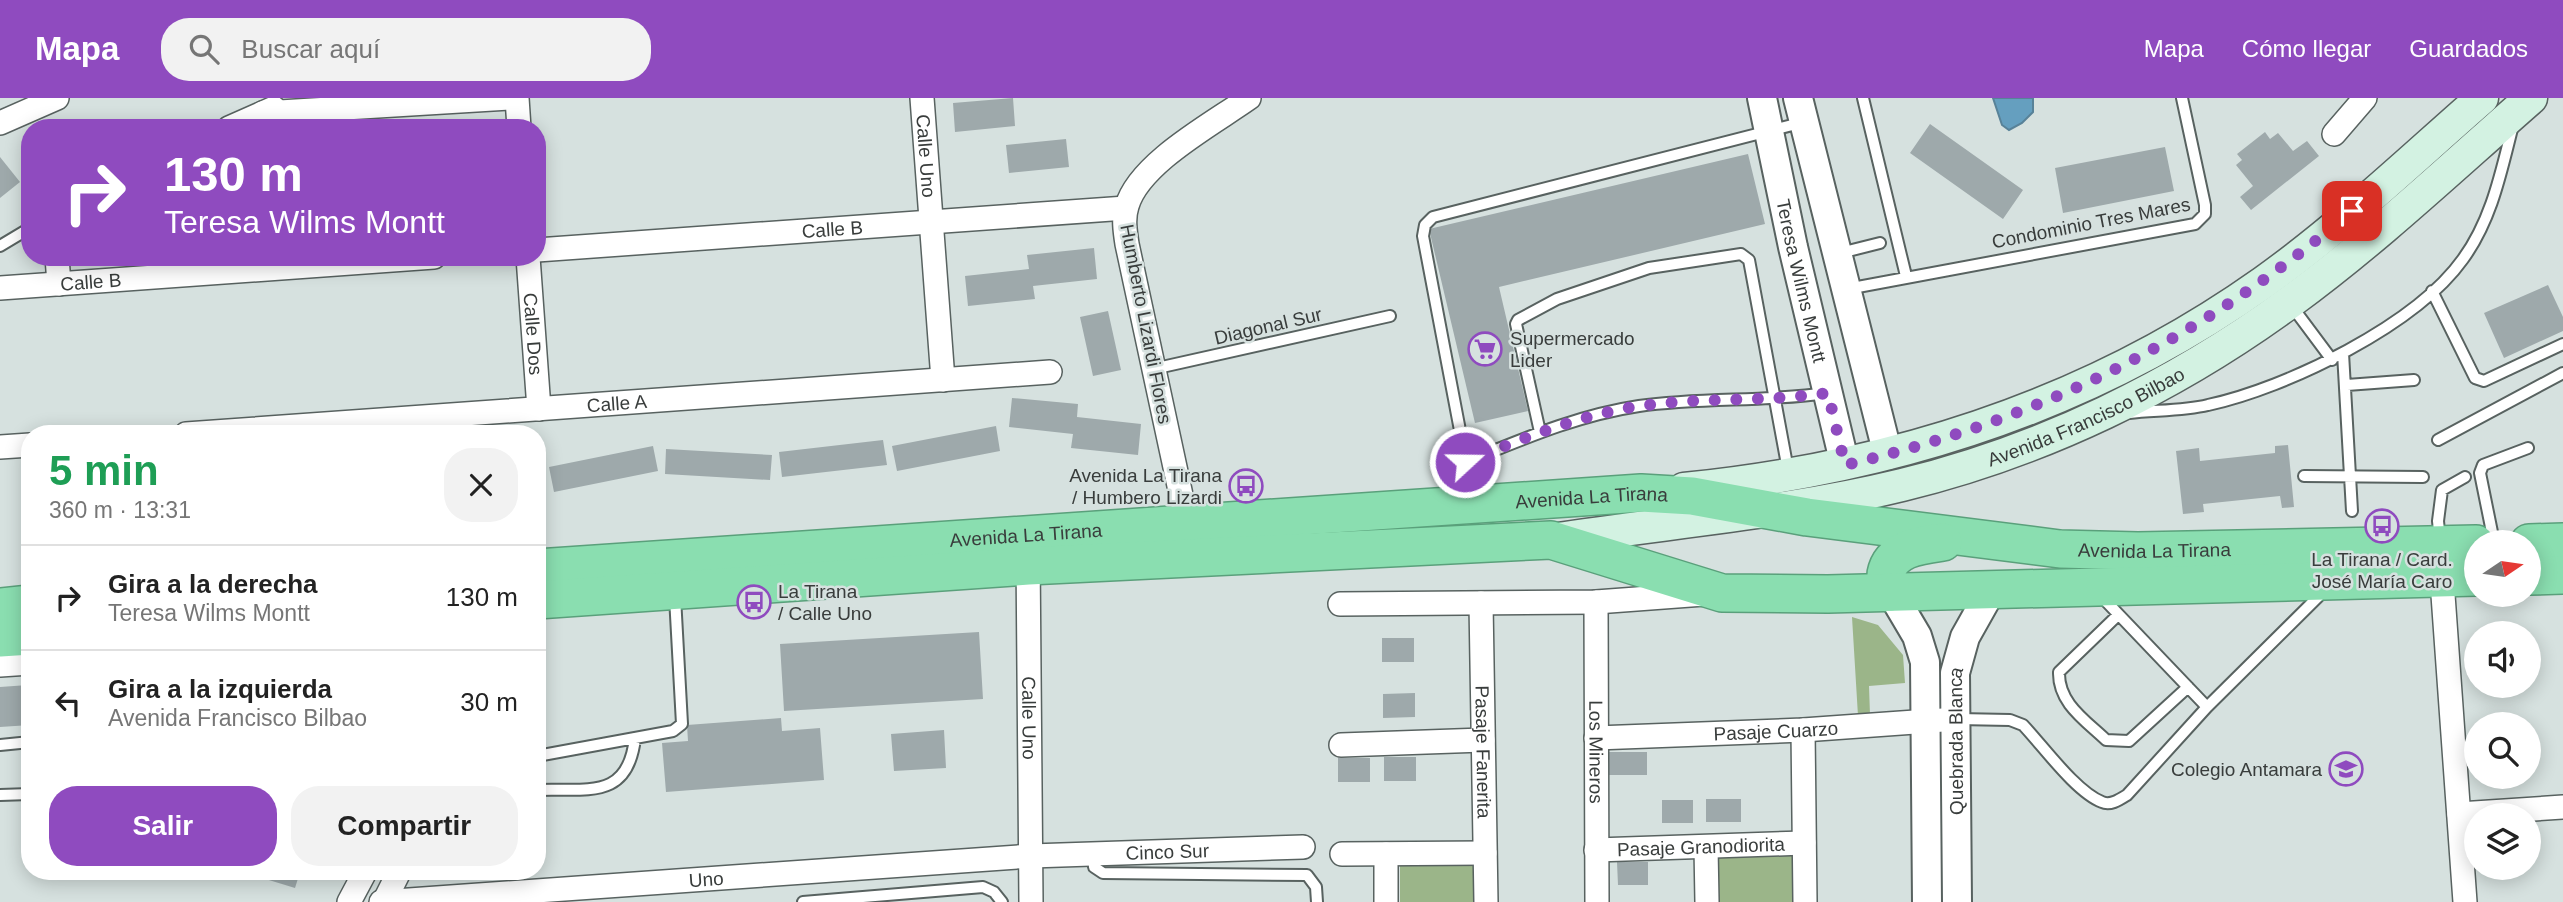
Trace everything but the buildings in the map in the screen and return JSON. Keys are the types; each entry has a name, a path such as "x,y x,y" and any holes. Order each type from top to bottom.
{"highway":[{"name":"Avenida La Tirana","path":"1028,550 1187,523 1641,493 1692,496 1765,511 1977,540 2112,551 2453,556"},
{"name":"Avenida La Tirana","path":"546,598 675,575 1028,550 1550,540 1722,593 1891,592 2335,580 2453,556"},
{"path":"1891,592 1887,569 1900,553 1918,546 1977,540 1999,566 1992,589"},
{"path":"2541,543 2563,542"},
{"name":"Avenida La Tirana","path":"546,568 675,575"},
{"path":"2541,576 2563,575"},
{"path":"0,607 21,605"},
{"path":"0,638 21,637"}],"main road":[{"name":"Avenida Francisco Bilbao","path":"1641,493 1789,475 1888,455 1984,427 2111,373 2171,341 2230,304 2309,247 2482,98"},
{"name":"Avenida Francisco Bilbao","path":"1550,540 1765,511 1858,495 2001,455 2100,415 2200,361 2290,302 2362,246 2522,102"}],"street":[{"path":"0,123 57,98"},
{"path":"249,119 297,98"},
{"path":"263,113 511,98"},
{"path":"517,98 518,119"},
{"name":"Calle Uno","path":"922,98 943,380"},
{"name":"Humberto Lizardi Flores","path":"1187,523 1126,244 1126,208 1149,171 1250,98"},
{"name":"Teresa Wilms Montt","path":"1762,98 1845,465"},
{"path":"2334,134 2365,98"},
{"name":"Teresa Wilms Montt","path":"1801,110 1888,455"},
{"name":"Calle B","path":"546,249 1126,208"},
{"path":"58,266 59,284"},
{"name":"Calle B","path":"0,288 309,266"},
{"name":"Calle Dos","path":"529,266 539,409"},
{"name":"Calle A","path":"313,425 1050,372"},
{"path":"1829,397 1854,403 1871,390"},
{"path":"0,447 21,446"},
{"name":"Calle Uno","path":"1028,550 1031,902"},
{"path":"2453,556 2459,814 2465,902"},
{"name":"Quebrada Blanca","path":"1957,902 1955,719 1959,655 1965,637 1992,589"},
{"name":"Quebrada Blanca","path":"1891,592 1922,648 1927,675 1927,902"},
{"name":"Avenida La Tirana","path":"1340,604 1595,602 1722,593"},
{"name":"Los Mineros","path":"1595,602 1597,902"},
{"name":"Pasaje Fanerita","path":"1481,603 1486,902"},
{"path":"0,665 21,664"},
{"name":"Pasaje Cuarzo","path":"1596,738 1802,730 1955,719"},
{"path":"1802,730 1805,902"},
{"path":"1341,745 1483,740"},
{"path":"2459,814 2563,807"},
{"name":"Pasaje Granodiorita","path":"1596,850 1804,843"},
{"name":"Cinco Sur","path":"1031,856 1303,847"},
{"path":"1706,847 1707,902"},
{"path":"1342,855 1485,853"},
{"path":"1386,854 1386,902"},
{"name":"Uno","path":"383,901 1031,856"},
{"path":"349,902 361,880"},
{"path":"383,901 395,880"}],"lane":[{"path":"1863,98 1906,276"},
{"name":"Condominio Tres Mares","path":"1846,289 2195,224 2202,220 2205,205 2182,98"},
{"path":"2100,415 2206,406 2258,392 2332,360 2432,292 2463,259 2492,208 2522,102"},
{"path":"1468,504 1465,462 1423,236 1425,225 1433,218 1769,130 1801,110"},
{"path":"0,246 21,233"},
{"path":"1837,253 1880,243"},
{"path":"1540,432 1516,324 1522,317 1557,299 1649,268 1741,254 1749,260 1789,475"},
{"path":"2432,292 2475,378 2484,381 2563,344"},
{"path":"2290,302 2332,360"},
{"name":"Diagonal Sur","path":"1153,369 1390,316"},
{"path":"2343,353 2347,385 2352,511"},
{"path":"2438,440 2563,373"},
{"path":"2347,385 2414,380"},
{"path":"1465,462 1540,432 1592,415 1643,406 1829,397"},
{"path":"2492,530 2480,473 2483,465 2528,448"},
{"path":"2304,476 2423,477"},
{"path":"2453,556 2438,521 2442,490 2465,477"},
{"path":"546,754 673,731 684,720 675,575"},
{"path":"1955,719 2010,720 2023,725 2086,793 2104,803 2115,802 2127,795 2207,707 2335,580"},
{"path":"2092,587 2207,707"},
{"path":"2118,615 2059,671 2061,693 2072,709 2106,740 2129,741 2188,687"},
{"path":"546,790 594,788 616,783 626,774 635,738"},
{"path":"0,745 21,743"},
{"path":"0,795 21,794"},
{"path":"1093,854 1094,867 1103,873 1307,875 1316,887 1317,902"},
{"path":"803,902 983,887 994,892 1002,902"}],"green space":[{"path":"1852,617 1878,625 1903,655 1905,683 1869,686 1870,715 1858,716"},
{"path":"1794,853 1796,902 1719,902 1717,855"},
{"path":"1400,862 1475,862 1475,902 1400,902"}],"water":[{"path":"1993,98 2033,98 2033,112 2022,123 2009,130 2002,125"}],"place":[{"name":"Supermercado Lider","path":"1485,349"},
{"name":"Avenida La Tirana / Humbero Lizardi","path":"1246,486"},
{"name":"La Tirana / Card. José María Caro","path":"2382,526"},
{"name":"La Tirana / Calle Uno","path":"754,602"},
{"name":"Colegio Antamara","path":"2346,769"}],"route":[{"path":"1465,462 1540,432 1620,409 1682,402 1777,400 1828,393 1845,465 1937,442 1984,427 2077,390 2171,341 2265,281 2352,211"}]}
